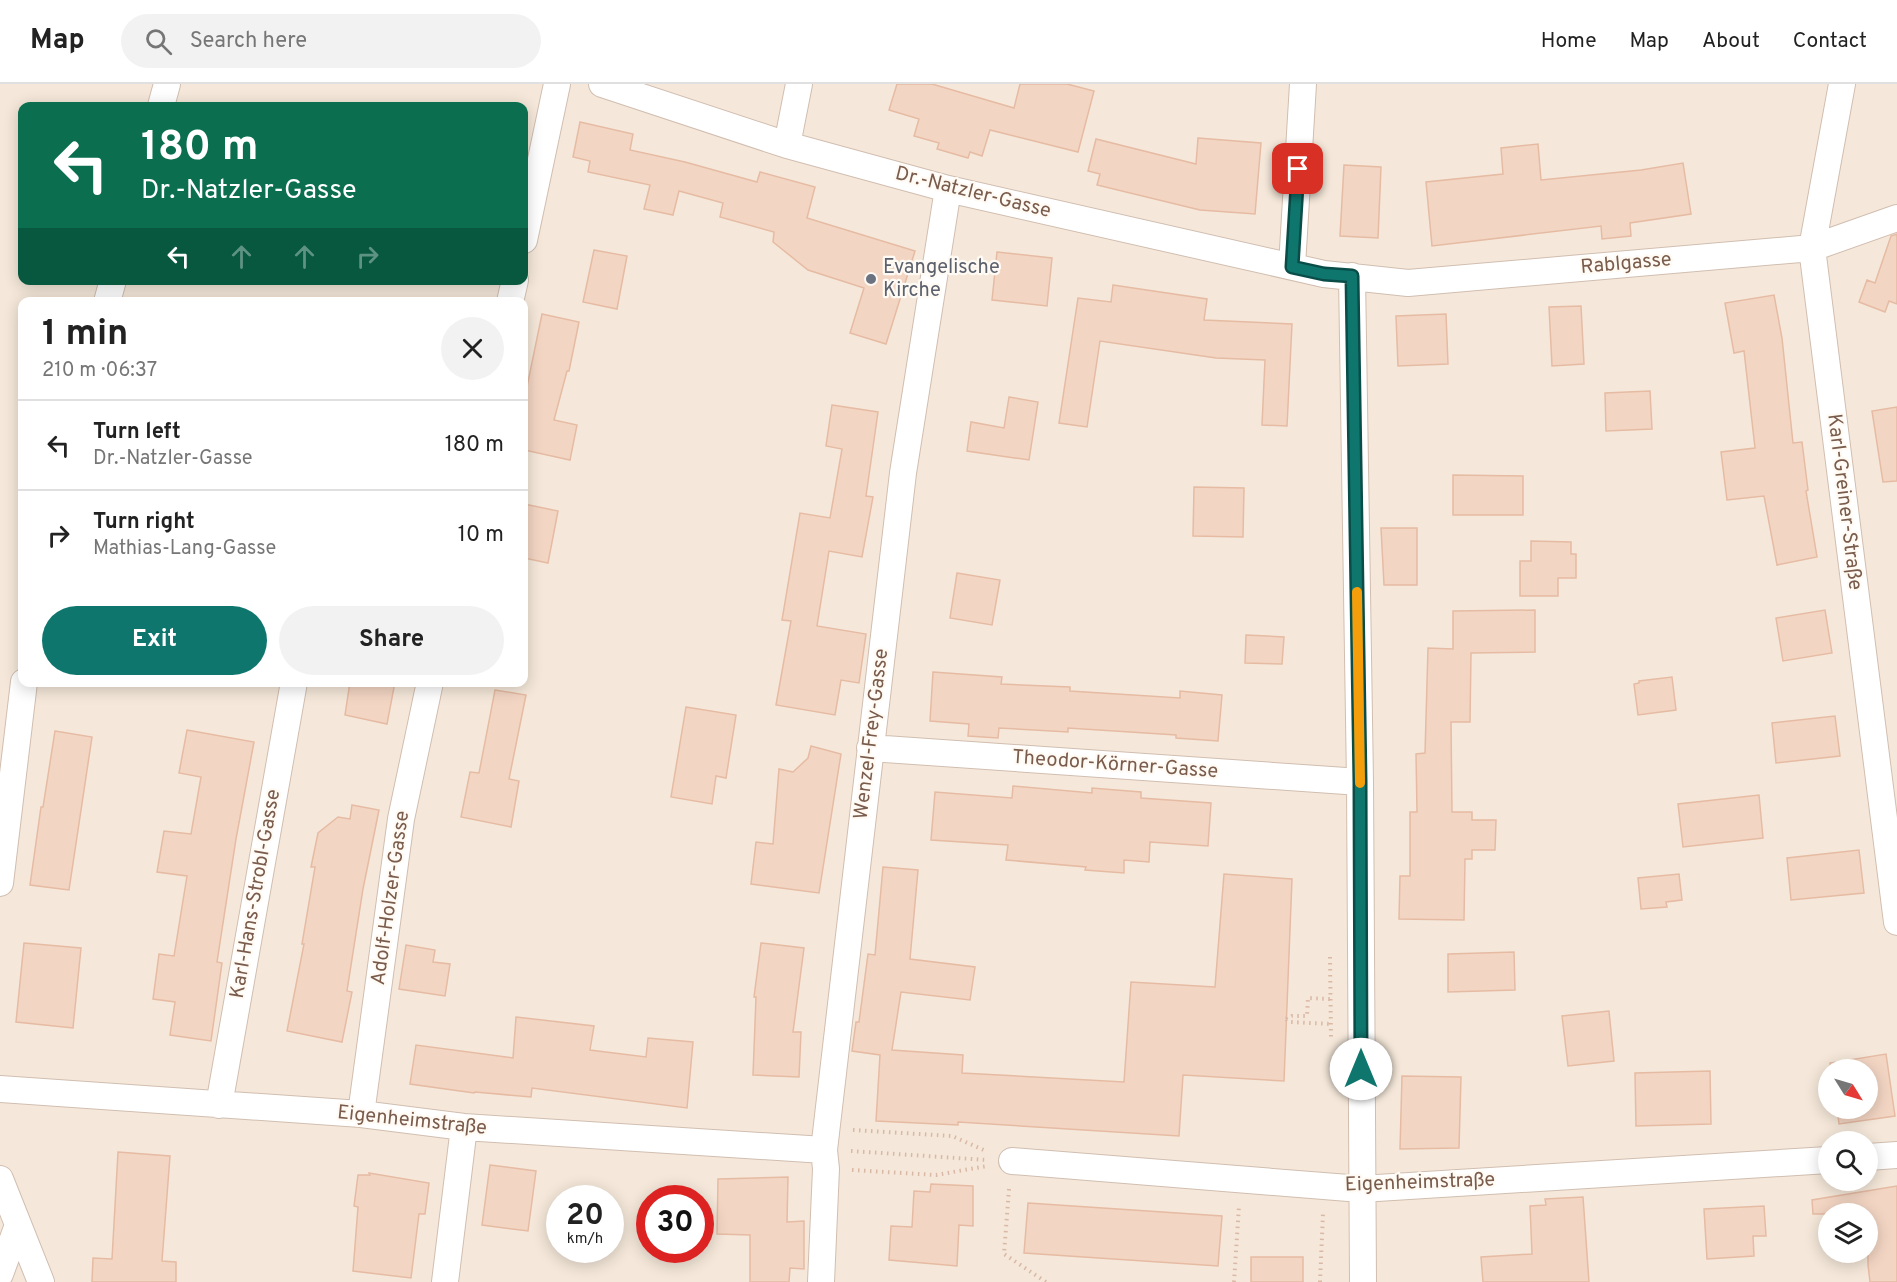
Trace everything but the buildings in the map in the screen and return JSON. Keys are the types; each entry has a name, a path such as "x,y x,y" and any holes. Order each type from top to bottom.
{"street":[{"path":"162,102 167,84"},
{"path":"528,221 557,84"},
{"name":"Dr.-Natzler-Gasse","path":"602,84 787,144 948,189 1324,274 1352,276"},
{"path":"787,144 799,84"},
{"path":"1292,267 1303,84"},
{"name":"Karl-Greiner-Straße","path":"1842,84 1812,248 1897,922"},
{"name":"Wenzel-Frey-Gasse","path":"821,1282 825,1149 870,748 903,473 948,189"},
{"name":"Rablgasse","path":"1352,276 1408,283 1812,248 1897,218"},
{"path":"1352,276 1360,782 1363,1282"},
{"path":"0,883 23,687"},
{"name":"Karl-Hans-Strobl-Gasse","path":"219,1105 293,687"},
{"name":"Adolf-Holzer-Gasse","path":"361,1114 401,819 429,687"},
{"name":"Theodor-Körner-Gasse","path":"870,748 1360,782"},
{"name":"Eigenheimstraße","path":"0,1089 361,1114 465,1127 825,1149"},
{"path":"445,1282 465,1127"},
{"path":"1878,1156 1897,1155"},
{"name":"Eigenheimstraße","path":"1012,1161 1361,1189 1818,1161"},
{"path":"0,1179 41,1282"},
{"path":"0,1274 18,1225"}],"path":[{"path":"1330,999 1308,998 1307,1016 1292,1016 1286,1019 1291,1022 1330,1024"},
{"path":"825,1149 952,1136 1012,1161"},
{"path":"825,1149 936,1175 1012,1161"},
{"path":"825,1149 1012,1161"},
{"path":"1012,1161 1004,1254 1046,1282"},
{"path":"1234,1282 1241,1178"}],"shaded area":[{"path":"0,84 1897,84 1897,1282 0,1282"}],"slow traffic":[{"path":"1357,592 1360,783"}],"place":[{"name":"Evangelische Kirche","path":"871,279"}],"route":[{"path":"1298,169 1292,267 1324,274 1352,276 1360,782 1361,1069"}]}
